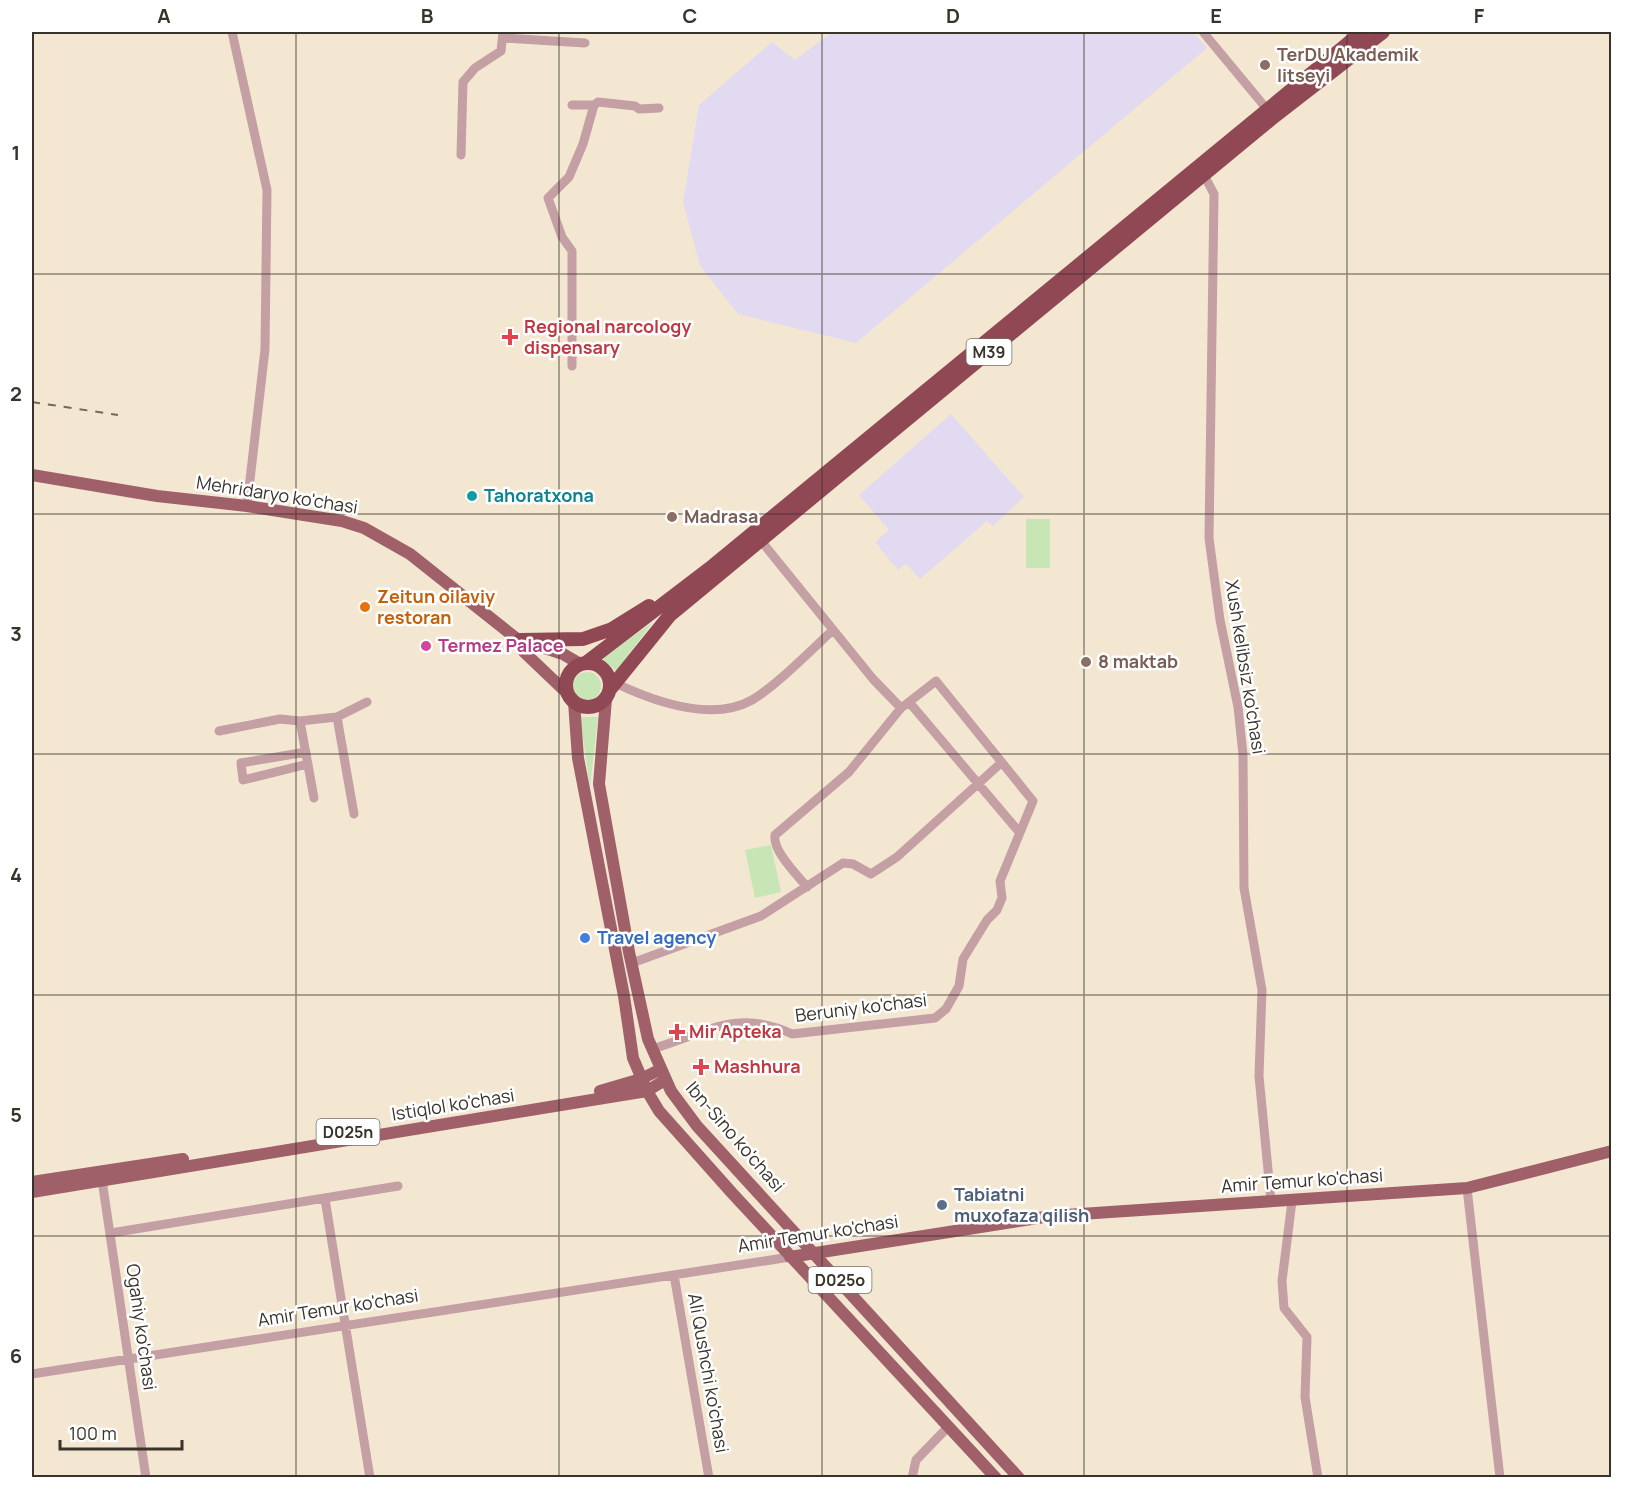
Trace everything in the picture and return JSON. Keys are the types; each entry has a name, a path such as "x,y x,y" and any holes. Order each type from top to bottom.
{"highway":[{"name":"M39","path":"584,663 722,558 1266,108 1362,32"},
{"name":"M39","path":"611,690 670,615 762,542 1204,175 1383,32"},
{"path":"519,640 583,639 612,628 649,606 666,600"},
{"path":"584,663 605,670 611,690 591,708 570,698 568,676 584,663"}],"main road":[{"name":"Мehridaryo ko'chasi","path":"32,475 157,496 247,506 342,521 374,531 437,574 519,640"},
{"path":"519,640 584,663"},
{"path":"519,640 524,652 570,698 578,758 624,996 633,1058 644,1085"},
{"name":"Ibn-Sino ko'chasi","path":"611,690 599,784 632,963 652,1049 663,1074 697,1126 1019,1478"},
{"name":"Istiqlol ko'chasi","path":"32,1192 644,1085 663,1074"},
{"name":"Istiqlol ko'chasi","path":"32,1182 644,1085"},
{"name":"D025o","path":"644,1085 659,1111 790,1257 996,1478"},
{"name":"Amir Temur ko'chasi","path":"790,1257 1051,1216 1467,1188 1611,1151"}],"street":[{"path":"232,32 267,190 265,349 247,506"},
{"path":"1203,32 1266,108"},
{"path":"461,155 463,82 476,68 501,51 503,35 585,43"},
{"path":"572,105 594,105 598,102 635,106 639,110 659,108"},
{"path":"572,366 572,251 562,237 548,198 569,177 594,105"},
{"name":"Xush kelibsiz ko'chasi","path":"1204,175 1214,194 1209,538 1220,620 1238,707 1243,755 1245,888 1262,990 1259,1076 1271,1201"},
{"path":"762,542 873,679 905,705 1020,833"},
{"path":"611,690 675,707 728,708 755,699 833,630"},
{"name":"Beruniy ko'chasi","path":"652,1049 718,1025 744,1021 774,1025 792,1034 934,1018 946,1009 959,986 963,959 987,920 997,910 1002,898 1000,881 1033,801 936,681 905,705"},
{"path":"219,731 280,719 300,721 337,717 367,702"},
{"path":"807,886 788,864 774,840 775,835 849,772 905,705"},
{"path":"337,717 354,814"},
{"path":"300,721 314,798"},
{"path":"306,752 241,763 243,780 308,764"},
{"path":"632,963 761,916 843,863 853,864 871,874 897,857 1001,763"},
{"name":"Ogahiy ko'chasi","path":"102,1180 146,1478"},
{"path":"111,1233 398,1186"},
{"path":"1467,1188 1500,1478"},
{"path":"325,1199 370,1478"},
{"path":"1292,1201 1282,1281 1284,1308 1307,1337 1305,1396 1318,1478"},
{"name":"Amir Temur ko'chasi","path":"32,1374 790,1257"},
{"name":"Ali Qushchi ko'chasi","path":"674,1275 709,1478"},
{"path":"912,1478 916,1460 949,1426"}],"shaded area":[{"path":"832,32 1193,32 1207,48 856,343 738,314 700,266 683,202 699,105 772,42 795,60"},
{"path":"951,414 1024,497 993,526 987,521 920,579 906,564 898,570 875,542 889,530 859,495"}],"green space":[{"path":"1026,519 1050,519 1050,568 1026,568"},
{"path":"653,622 616,671 602,658"},
{"path":"587,672 597,676 601,686 597,696 587,700 577,696 573,686 577,676"},
{"path":"580,717 598,717 590,787"},
{"path":"771,845 781,892 755,898 745,850"}],"railway":[{"path":"32,402 118,415"}],"place":[{"name":"TerDU Akademik litseyi","path":"1265,65"},
{"name":"Regional narcology dispensary","path":"510,337"},
{"name":"Tahoratxona","path":"472,496"},
{"name":"Madrasa","path":"672,517"},
{"name":"Zeitun oilaviy restoran","path":"365,607"},
{"name":"Termez Palace","path":"426,646"},
{"name":"8 maktab","path":"1086,662"},
{"name":"Travel agency","path":"585,938"},
{"name":"Mir Apteka","path":"677,1032"},
{"name":"Mashhura","path":"701,1067"},
{"name":"Tabiatni muxofaza qilish","path":"942,1205"}]}
